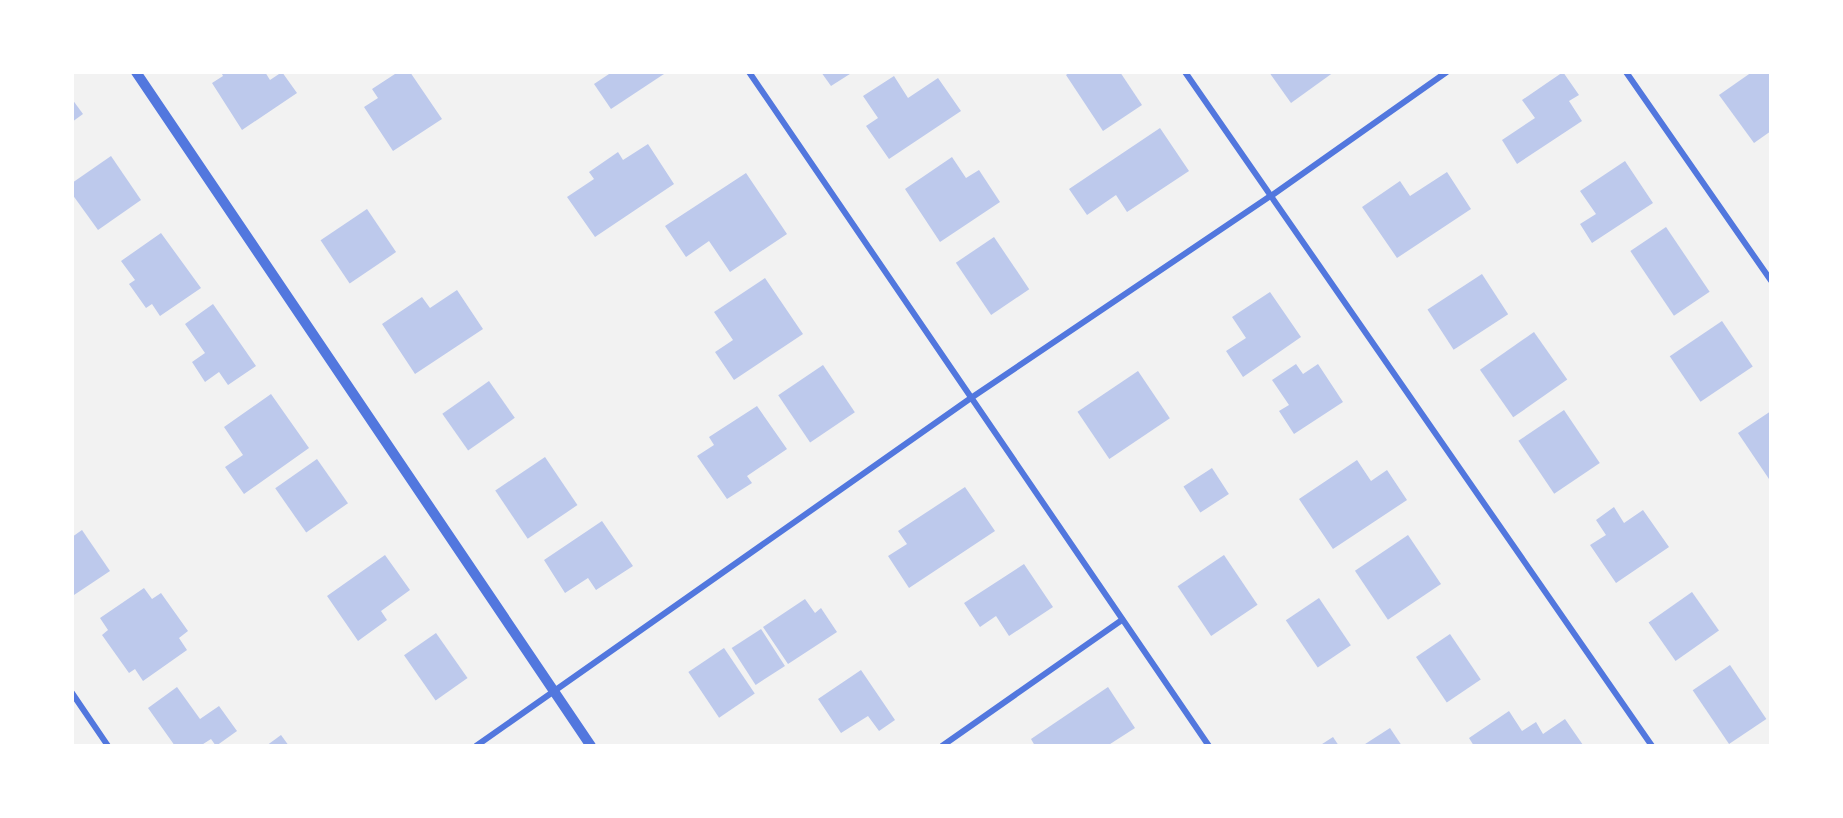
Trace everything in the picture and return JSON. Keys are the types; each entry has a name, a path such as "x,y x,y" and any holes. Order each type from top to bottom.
{"street":[{"path":"136,72 591,746"},
{"path":"749,72 1209,746"},
{"path":"1185,72 1652,746"},
{"path":"476,746 971,398 1271,196 1447,72"},
{"path":"1626,72 1771,280"},
{"path":"942,746 1122,620"},
{"path":"72,693 108,746"}],"building":[{"path":"221,72 265,72 270,80 282,72 297,93 242,130 212,83 223,76"},
{"path":"398,72 410,72 442,119 393,151 364,107 378,98 372,89"},
{"path":"612,72 667,72 611,109 594,84"},
{"path":"821,72 853,72 831,86"},
{"path":"1070,72 1120,72 1142,105 1103,131 1066,75"},
{"path":"1269,72 1334,72 1291,103"},
{"path":"1563,72 1579,95 1569,101 1582,121 1517,164 1502,140 1535,118 1522,100"},
{"path":"1752,72 1771,72 1771,131 1754,143 1719,95"},
{"path":"894,76 908,98 938,78 961,111 889,159 866,126 878,118 863,96"},
{"path":"72,99 83,114 72,122"},
{"path":"1160,128 1189,171 1127,212 1116,195 1087,215 1069,189"},
{"path":"648,144 674,184 595,237 567,197 594,179 589,172 618,152 623,160"},
{"path":"111,156 141,200 98,230 72,194 72,183"},
{"path":"952,157 966,178 979,170 1000,202 940,242 905,189"},
{"path":"1625,161 1653,203 1592,243 1580,224 1596,214 1580,191"},
{"path":"1447,172 1471,209 1397,258 1362,207 1400,181 1410,196"},
{"path":"746,173 787,234 730,272 709,241 686,257 665,226"},
{"path":"367,209 396,252 350,283 321,240"},
{"path":"1666,227 1710,292 1674,316 1630,251"},
{"path":"161,233 201,288 160,316 152,304 146,308 129,284 135,280 121,261"},
{"path":"994,237 1029,289 991,315 956,263"},
{"path":"1482,274 1508,314 1454,350 1427,309"},
{"path":"765,278 803,334 734,380 715,352 733,340 714,312"},
{"path":"457,290 483,329 415,374 382,324 422,297 430,308"},
{"path":"1270,292 1301,337 1243,377 1226,351 1246,338 1232,317"},
{"path":"213,304 256,366 228,385 219,372 205,382 192,362 205,353 185,324"},
{"path":"1722,321 1753,367 1701,402 1670,356"},
{"path":"1534,332 1567,380 1513,417 1480,370"},
{"path":"1296,364 1303,374 1318,364 1343,402 1294,434 1279,411 1289,405 1272,380"},
{"path":"823,365 855,412 810,442 778,395"},
{"path":"1138,371 1170,418 1109,459 1077,412"},
{"path":"489,381 515,418 468,451 442,414"},
{"path":"271,394 309,448 244,494 225,467 243,455 224,427"},
{"path":"757,406 787,449 747,476 752,483 727,499 697,456 714,445 709,437"},
{"path":"1564,410 1600,463 1554,494 1518,441"},
{"path":"1771,411 1771,477 1769,479 1738,433"},
{"path":"545,457 577,505 528,539 495,491"},
{"path":"317,459 348,503 306,532 275,488"},
{"path":"1357,460 1371,481 1387,470 1407,500 1333,549 1299,499"},
{"path":"1212,468 1229,494 1200,513 1183,487"},
{"path":"965,487 995,531 909,588 888,556 907,544 898,531"},
{"path":"1614,507 1624,523 1643,510 1669,547 1616,583 1590,545 1606,535 1596,520"},
{"path":"602,521 633,566 596,590 588,578 565,593 544,560"},
{"path":"82,530 110,571 74,595 72,537"},
{"path":"1408,535 1441,584 1388,620 1355,571"},
{"path":"385,555 410,590 381,611 387,620 358,641 327,596"},
{"path":"1224,555 1258,605 1211,636 1178,586"},
{"path":"1024,564 1053,607 1009,636 996,616 980,627 964,603"},
{"path":"144,588 152,599 161,593 188,631 179,638 187,650 143,681 135,669 129,673 102,635 108,630 100,618"},
{"path":"1692,592 1719,631 1676,661 1649,622"},
{"path":"1319,598 1351,645 1318,668 1286,620"},
{"path":"805,599 815,613 821,608 837,632 788,664 763,627"},
{"path":"761,629 785,666 756,685 732,648"},
{"path":"436,633 468,678 436,700 404,655"},
{"path":"1450,634 1481,680 1447,703 1416,657"},
{"path":"724,648 755,694 719,718 688,672"},
{"path":"1730,665 1766,719 1729,744 1693,690"},
{"path":"861,670 895,720 879,731 868,716 841,733 818,699"},
{"path":"177,687 200,719 219,706 237,731 216,746 211,739 200,746 175,746 148,708"},
{"path":"1108,687 1135,728 1107,746 1035,746 1031,739"},
{"path":"1509,711 1522,731 1536,722 1543,734 1565,719 1583,745 1474,746 1469,738"},
{"path":"1390,728 1402,746 1362,746"},
{"path":"281,735 289,746 266,746"},
{"path":"1333,737 1339,746 1319,746"}]}
